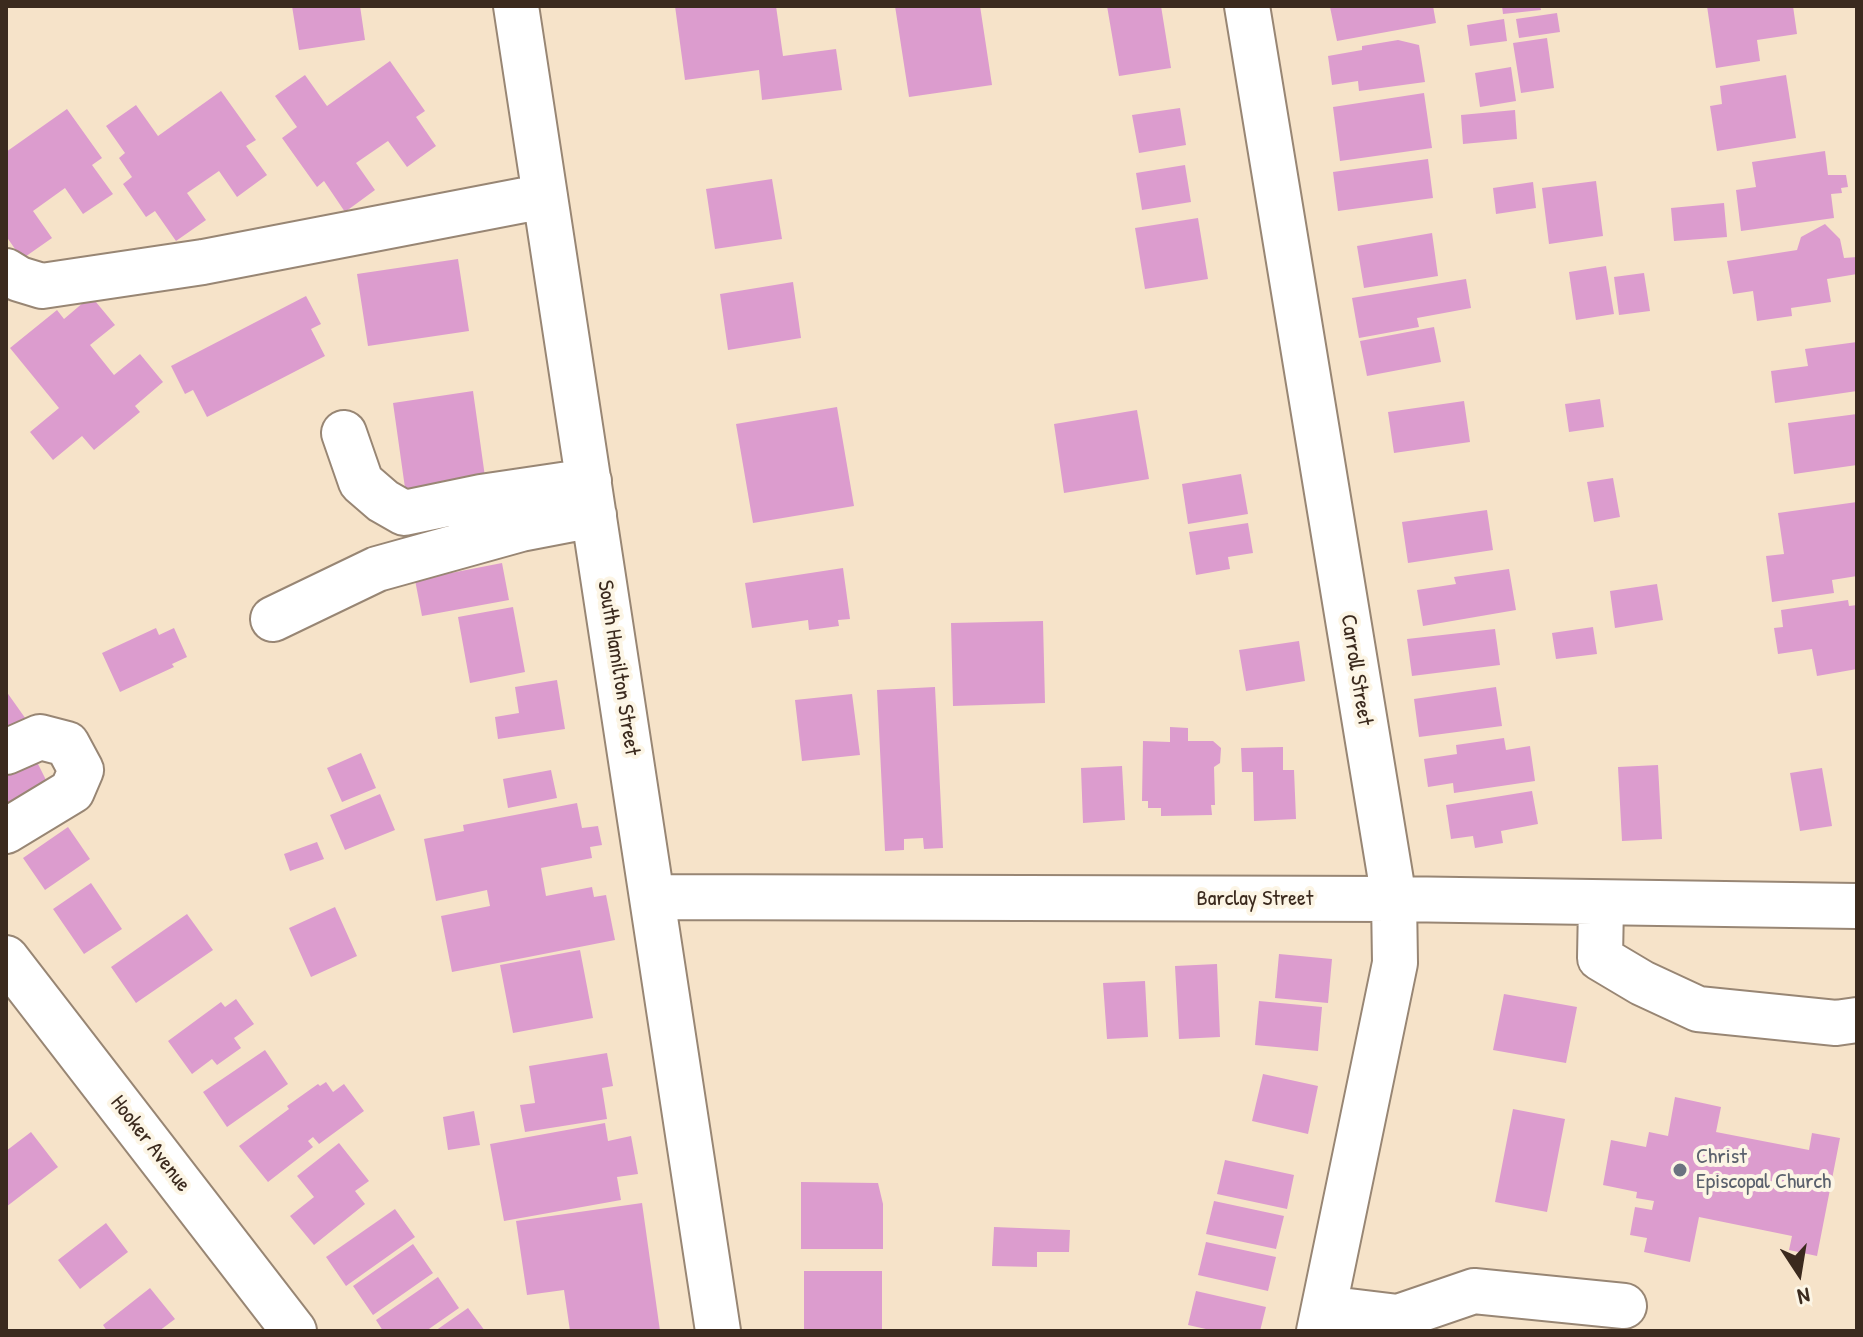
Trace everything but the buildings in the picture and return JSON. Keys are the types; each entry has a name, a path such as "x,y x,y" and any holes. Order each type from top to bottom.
{"street":[{"name":"South Hamilton Street","path":"516,6 718,1331"},
{"name":"Carroll Street","path":"1247,6 1394,899 1395,963 1321,1320"},
{"path":"6,271 42,286 203,262 545,196"},
{"path":"344,433 361,482 383,501 404,513 481,497 591,498"},
{"path":"273,619 377,569 521,529 591,498"},
{"path":"6,752 40,737 67,744 81,770 72,791 6,831"},
{"name":"Barclay Street","path":"653,897 1394,899 1857,906"},
{"path":"1601,904 1600,958 1642,983 1698,1009 1836,1023 1857,1020"},
{"name":"Hooker Avenue","path":"6,958 294,1331"},
{"path":"1321,1320 1398,1317 1474,1291 1624,1306"}],"place":[{"name":"Christ Episcopal Church","path":"1680,1170"}]}
